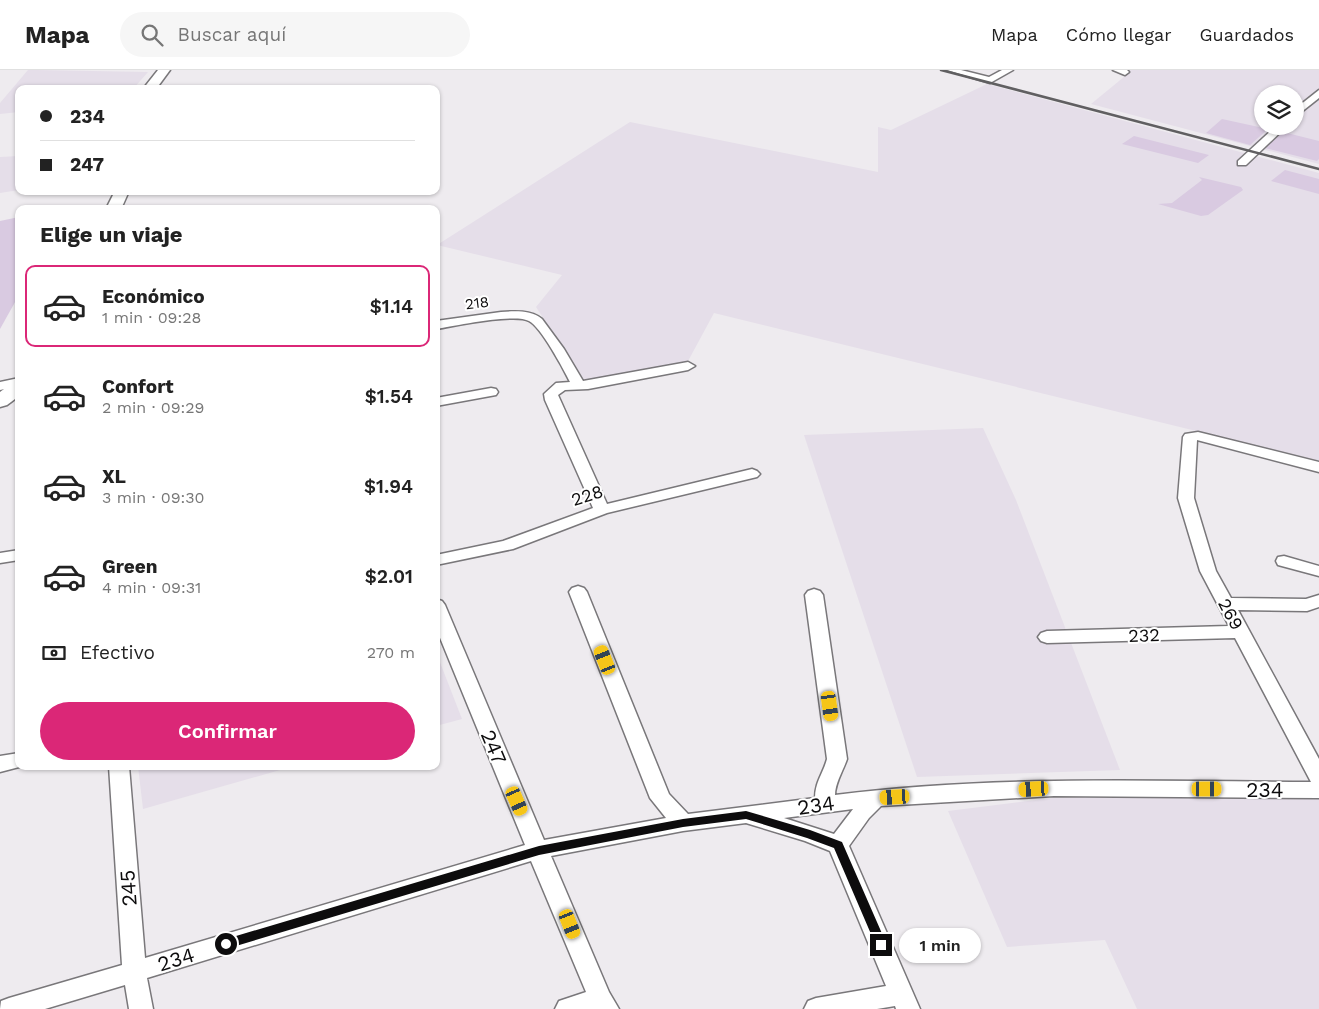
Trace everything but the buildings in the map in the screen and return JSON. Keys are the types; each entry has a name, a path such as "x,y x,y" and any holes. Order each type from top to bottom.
{"main road":[{"path":"152,85 164,70"},
{"path":"0,401 15,390"}],"street":[{"path":"951,70 990,80 1009,70"},
{"path":"1304,106 1319,93"},
{"path":"1242,163 1272,135"},
{"name":"218","path":"440,325 522,315 535,319 573,374 578,385"},
{"path":"602,510 552,400 552,394 561,386 588,385 688,366"},
{"path":"0,386 15,383"},
{"path":"440,401 491,392"},
{"name":"269","path":"1319,467 1198,436 1190,437 1186,498 1208,571 1319,778"},
{"name":"228","path":"440,559 507,545 602,510 752,474"},
{"path":"0,558 15,556"},
{"path":"1284,561 1319,571"},
{"path":"578,592 660,798 683,823"},
{"path":"814,594 837,758 833,773 825,786 826,804"},
{"path":"1226,604 1307,605 1319,601"},
{"name":"247","path":"440,616 458,663 603,1004"},
{"name":"232","path":"1047,637 1240,632"},
{"path":"0,764 15,761"},
{"name":"245","path":"119,770 134,972 141,1009"},
{"name":"234","path":"9,1009 539,850 683,823 876,798 1054,788 1319,790"},
{"path":"838,846 862,812 876,798"},
{"path":"746,815 810,834 838,846 905,1002 816,1009"},
{"path":"567,1009 603,1004"}],"shaded area":[{"path":"28,70 148,72 137,85 15,85"},
{"path":"1124,70 1319,70 1319,164 1091,104 1130,72"},
{"path":"987,84 1319,173 1319,461 714,313 687,363 586,383 536,307 562,275 440,246 440,243 630,122 878,172 878,127 891,130"},
{"path":"15,85 15,112 0,114 0,103"},
{"path":"1222,119 1254,126 1254,135 1261,135 1250,145 1206,133"},
{"path":"1280,135 1295,135 1319,141 1319,159 1317,161 1265,148"},
{"path":"1134,136 1209,155 1198,163 1122,144"},
{"path":"15,156 15,191 0,193 0,157"},
{"path":"1285,170 1319,179 1319,194 1271,181"},
{"path":"1199,177 1241,187 1243,190 1208,215 1201,216 1158,204 1172,203 1202,180"},
{"path":"15,218 15,302 0,329 0,221"},
{"path":"983,428 1016,500 1120,770 917,777 804,435"},
{"path":"440,662 462,719 440,725"},
{"path":"138,770 280,770 143,809"},
{"path":"1319,795 1319,1009 1137,1009 1105,940 1007,947 948,811 1051,798"}],"railway":[{"path":"941,70 1319,169"}],"route":[{"path":"226,944 539,850 683,823 746,815 810,834 838,846 881,945"}]}
